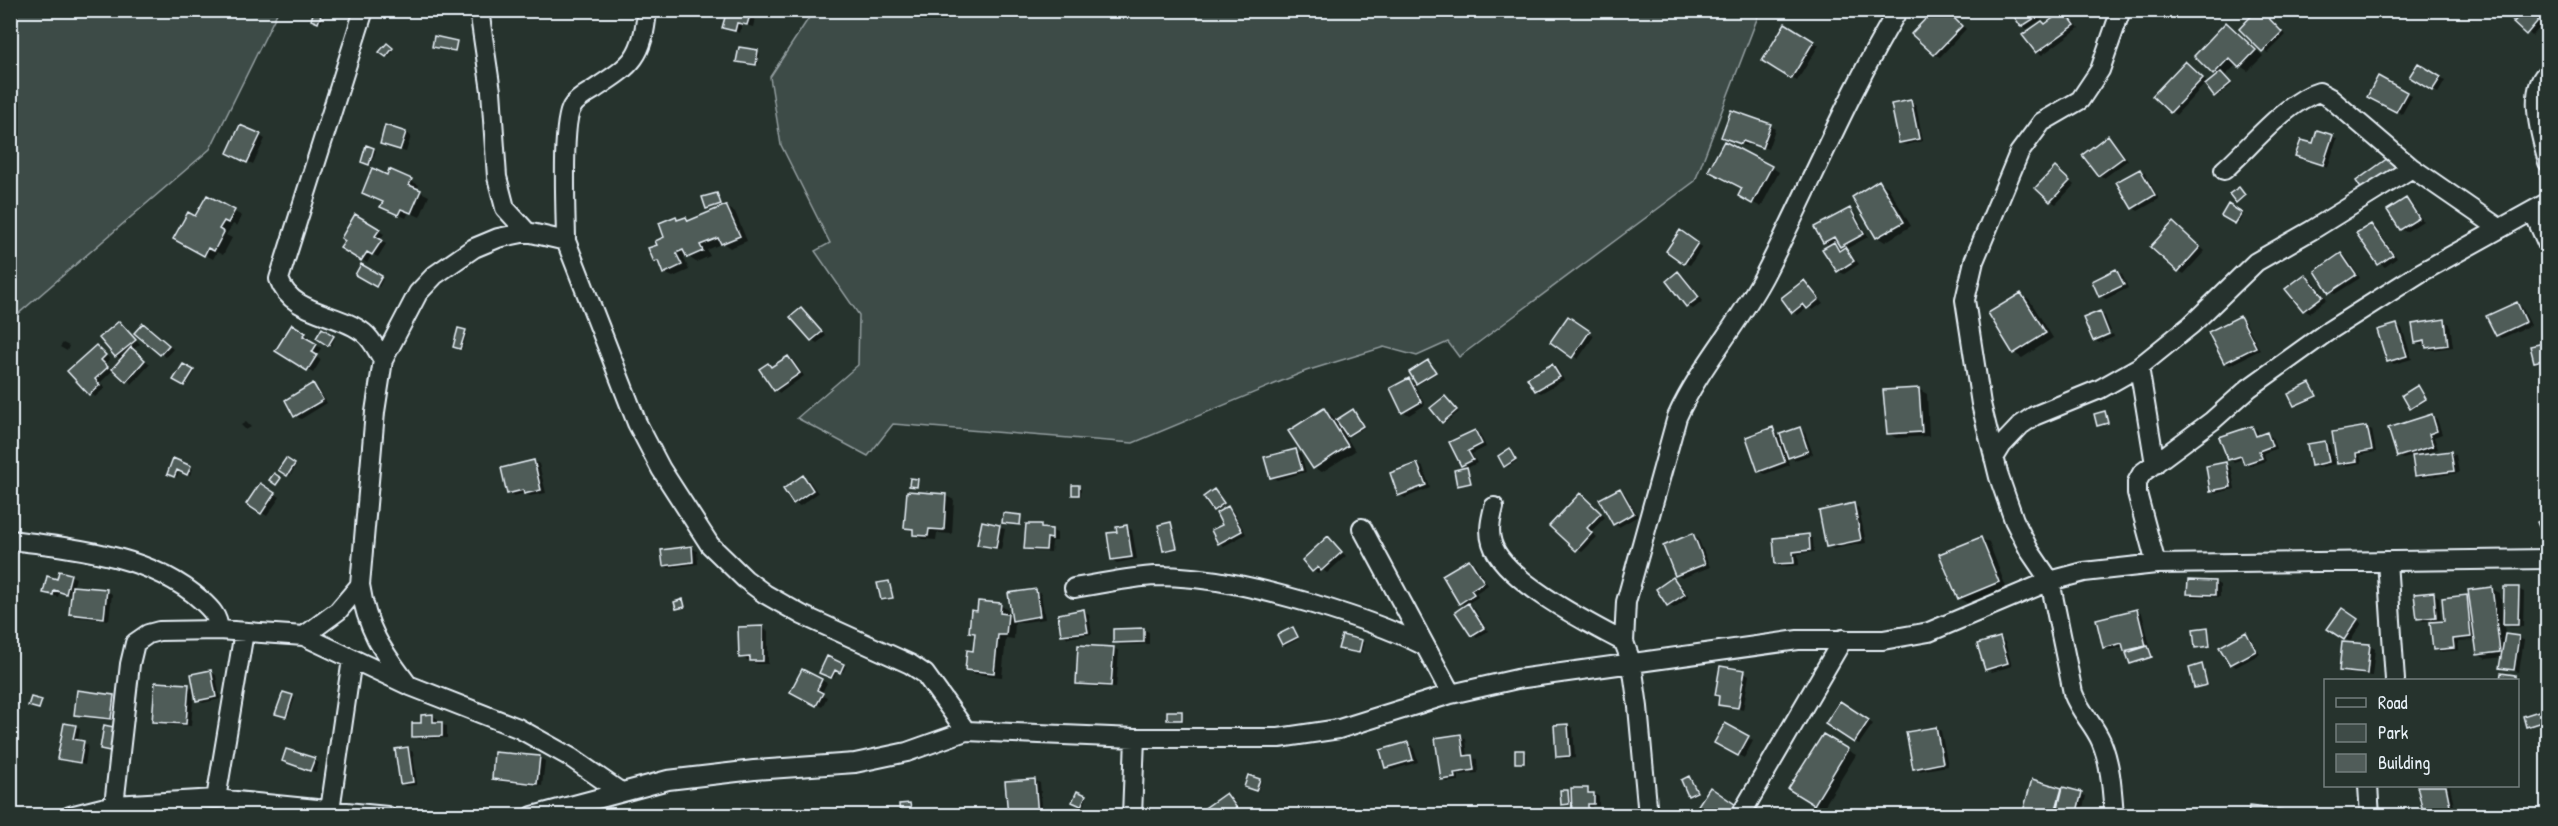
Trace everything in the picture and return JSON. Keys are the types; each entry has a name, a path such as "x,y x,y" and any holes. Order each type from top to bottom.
{"street":[{"path":"364,10 279,279 282,288 302,306 336,318 364,333 383,360"},
{"path":"479,10 491,91 496,177 504,208 527,232"},
{"path":"647,10 642,41 636,57 622,71 581,98 571,108 566,159 566,242 637,423 661,469 710,545 745,579 765,594 802,615 910,664 925,674 966,732"},
{"path":"1648,816 1632,664 1624,642 1626,602 1677,417 1687,395 1764,276 1852,94 1898,10"},
{"path":"2114,816 2112,780 2106,754 2092,725 2079,709 2073,693 2050,581 2029,550 2014,520 1994,458 1981,404 1965,300 1974,261 2019,153 2042,122 2080,100 2100,70 2121,10"},
{"path":"2547,72 2536,94 2540,135 2547,162"},
{"path":"2224,170 2292,106 2307,95 2319,92 2330,98 2412,168 2499,228"},
{"path":"1994,458 2002,445 2021,425 2034,416 2100,389 2139,367 2191,325 2256,262 2412,168"},
{"path":"2156,564 2137,493 2137,482 2142,473 2212,421 2249,388 2327,332 2420,273 2540,206 2547,245"},
{"path":"408,685 379,646 363,607 360,585 375,412 383,360 418,293 435,275 474,248 498,238 527,232 566,242"},
{"path":"2139,367 2155,464"},
{"path":"1494,507 1490,525 1492,544 1502,562 1556,603 1624,642"},
{"path":"1362,528 1451,694"},
{"path":"10,540 76,550 148,567 187,588 213,612 219,622 219,630"},
{"path":"535,815 668,780 855,763 907,752 966,732 1135,738 1279,738 1339,729 1451,694 1516,679 1798,640 1882,640 1929,632 2050,581 2084,572 2156,564 2547,559"},
{"path":"2387,561 2395,679"},
{"path":"1074,588 1154,576 1204,578 1260,589 1345,614 1398,632 1425,646"},
{"path":"304,636 338,611 360,585"},
{"path":"114,805 130,664 135,643 148,634 159,631 219,630 304,636 408,685 518,728 570,757 619,792"},
{"path":"216,799 244,632"},
{"path":"1740,816 1843,639"},
{"path":"330,810 352,659"},
{"path":"1132,816 1135,738"},
{"path":"2368,787 2370,816"},
{"path":"70,816 114,805 216,799 387,816"}],"green space":[{"path":"11,10 278,11 210,149 11,320"},
{"path":"814,10 1760,11 1695,181 1459,357 1448,342 1417,356 1384,347 1306,371 1133,443 893,424 868,456 797,418 858,365 859,315 815,251 830,243 781,145 770,77"}],"building":[{"path":"314,10 323,10 318,23 311,20"},
{"path":"727,10 741,10 750,15 747,25 737,23 735,31 722,28"},
{"path":"1934,10 1946,10 1962,26 1934,55 1911,34"},
{"path":"2020,10 2056,10 2049,15 2046,11 2021,27 2013,15"},
{"path":"2064,10 2075,25 2036,53 2022,35 2042,21 2045,24"},
{"path":"2257,10 2261,10 2282,32 2262,52 2239,29"},
{"path":"2499,10 2520,10 2513,20"},
{"path":"2524,10 2547,10 2526,35 2513,23"},
{"path":"2226,22 2256,50 2239,68 2229,58 2213,75 2194,56"},
{"path":"1785,23 1814,41 1791,79 1762,61"},
{"path":"434,36 457,41 455,51 432,47"},
{"path":"387,43 393,48 386,57 379,52"},
{"path":"739,47 758,50 756,65 736,62"},
{"path":"2185,61 2203,78 2170,113 2152,96"},
{"path":"2418,63 2441,77 2432,91 2409,77"},
{"path":"2221,72 2231,83 2214,97 2205,85"},
{"path":"2378,76 2407,92 2396,112 2367,97"},
{"path":"1911,100 1919,139 1899,143 1891,104"},
{"path":"1731,110 1771,124 1762,148 1743,141 1741,144 1721,137"},
{"path":"240,125 261,134 247,163 227,153"},
{"path":"385,125 406,132 400,150 380,144"},
{"path":"2317,130 2333,135 2323,165 2295,156 2301,140 2313,143"},
{"path":"2108,135 2124,157 2098,176 2082,155"},
{"path":"1724,141 1772,166 1752,204 1738,196 1742,188 1708,171"},
{"path":"366,145 374,148 369,165 361,162"},
{"path":"2388,158 2395,167 2362,190 2356,181"},
{"path":"2055,167 2070,181 2050,202 2035,188"},
{"path":"372,168 387,175 389,169 412,179 409,185 421,190 411,213 401,209 398,215 380,207 383,202 362,193"},
{"path":"2140,169 2155,195 2132,209 2116,182"},
{"path":"1879,180 1904,222 1876,238 1852,197"},
{"path":"2239,187 2245,195 2236,203 2229,194"},
{"path":"717,193 721,204 706,209 702,197"},
{"path":"207,195 235,210 228,223 224,221 219,229 224,232 214,251 208,248 204,256 173,239 188,212 195,216"},
{"path":"2406,198 2419,218 2400,230 2387,210"},
{"path":"2228,204 2242,213 2235,224 2221,216"},
{"path":"726,205 740,236 721,244 718,238 700,245 703,251 687,258 683,250 676,253 682,265 663,274 658,261 654,262 648,248 657,245 655,241 664,237 659,223 676,216 677,220 686,217 688,221"},
{"path":"1850,208 1864,234 1840,247 1834,237 1823,243 1814,227"},
{"path":"355,214 380,229 375,236 382,240 372,255 367,252 361,261 340,248 345,241 341,238"},
{"path":"2173,222 2200,247 2178,272 2150,247"},
{"path":"2371,224 2393,255 2378,265 2356,233"},
{"path":"1680,230 1698,243 1684,264 1666,251"},
{"path":"1834,242 1839,251 1845,247 1854,261 1837,272 1822,249"},
{"path":"2341,253 2356,275 2329,293 2315,271"},
{"path":"361,264 382,276 376,287 355,275"},
{"path":"2116,269 2124,285 2099,297 2092,281"},
{"path":"1678,271 1699,297 1686,307 1666,281"},
{"path":"2305,274 2323,296 2303,311 2285,289"},
{"path":"1804,280 1819,299 1807,309 1803,304 1792,313 1781,298"},
{"path":"2021,293 2046,333 2013,354 1988,313"},
{"path":"2517,302 2526,322 2496,336 2486,316"},
{"path":"801,308 822,332 811,341 790,317"},
{"path":"2100,311 2109,334 2093,341 2083,318"},
{"path":"1568,316 1590,331 1572,358 1550,342"},
{"path":"2240,316 2256,347 2224,363 2208,332"},
{"path":"2445,319 2448,345 2426,348 2425,341 2415,343 2412,324"},
{"path":"119,321 136,340 115,357 99,338"},
{"path":"143,323 169,345 160,355 134,333"},
{"path":"292,324 306,333 303,336 317,344 312,352 317,355 307,371 275,351"},
{"path":"2397,324 2407,356 2387,362 2377,330"},
{"path":"322,328 334,336 328,346 316,338"},
{"path":"458,328 466,330 460,349 453,347"},
{"path":"2544,343 2548,359 2534,362 2530,346"},
{"path":"96,345 106,355 101,360 108,367 95,379 100,385 89,395 67,371"},
{"path":"131,347 145,360 126,382 112,369"},
{"path":"788,356 800,373 774,391 759,369 768,363 771,367"},
{"path":"1428,360 1436,372 1416,384 1409,372"},
{"path":"183,364 194,370 184,386 173,380"},
{"path":"1552,364 1560,377 1535,391 1527,378"},
{"path":"1409,378 1421,402 1402,413 1390,388"},
{"path":"313,383 323,400 294,417 285,400"},
{"path":"2310,383 2317,396 2294,406 2288,394"},
{"path":"2418,385 2426,399 2410,409 2402,395"},
{"path":"1919,388 1922,432 1887,434 1883,390"},
{"path":"1445,396 1457,410 1442,423 1430,408"},
{"path":"1324,408 1348,446 1313,469 1288,431"},
{"path":"1353,409 1363,426 1347,436 1336,420"},
{"path":"2105,411 2108,423 2097,426 2094,414"},
{"path":"2432,414 2437,431 2429,434 2433,446 2397,457 2388,428"},
{"path":"2252,426 2256,436 2267,432 2272,446 2259,451 2262,458 2244,464 2241,456 2228,460 2219,437"},
{"path":"2367,426 2372,450 2356,453 2357,461 2337,464 2332,432"},
{"path":"1773,427 1785,462 1758,472 1746,437"},
{"path":"1800,427 1808,451 1788,458 1780,434"},
{"path":"1475,430 1482,444 1468,451 1473,460 1461,466 1449,442"},
{"path":"2325,441 2329,462 2311,466 2307,444"},
{"path":"1510,448 1516,459 1504,467 1498,456"},
{"path":"1296,449 1302,470 1270,478 1264,457"},
{"path":"2451,451 2454,471 2415,476 2412,456"},
{"path":"173,458 191,466 187,475 177,470 174,477 167,474"},
{"path":"286,458 295,464 287,476 278,470"},
{"path":"534,460 541,490 524,494 523,490 507,494 501,468"},
{"path":"2226,462 2231,487 2210,491 2206,466"},
{"path":"1417,463 1426,485 1398,496 1390,473"},
{"path":"1467,467 1471,483 1457,486 1454,470"},
{"path":"274,473 281,478 276,485 269,480"},
{"path":"803,475 813,490 793,504 783,489"},
{"path":"910,478 918,479 917,487 909,486"},
{"path":"260,483 275,493 261,514 246,504"},
{"path":"1072,485 1079,485 1079,495 1072,495"},
{"path":"1620,488 1634,513 1613,525 1599,499"},
{"path":"1214,489 1224,503 1213,511 1203,497"},
{"path":"907,491 946,494 944,530 929,529 928,536 913,535 913,529 904,528"},
{"path":"1580,493 1601,513 1587,528 1592,533 1576,551 1549,526"},
{"path":"1854,503 1861,540 1826,547 1819,511"},
{"path":"1228,506 1242,531 1218,544 1211,530 1222,525 1216,513"},
{"path":"1003,513 1021,515 1020,525 1002,523"},
{"path":"2548,517 2548,539 2545,540 2537,522"},
{"path":"982,521 1000,525 996,548 977,545"},
{"path":"1171,522 1177,548 1163,551 1158,525"},
{"path":"1026,524 1041,524 1041,528 1052,529 1052,539 1047,538 1046,550 1024,549"},
{"path":"1127,525 1132,557 1111,560 1107,533 1117,532 1116,527"},
{"path":"1693,533 1705,564 1675,576 1663,546"},
{"path":"1809,534 1810,550 1793,552 1794,563 1775,564 1773,538"},
{"path":"1328,536 1342,552 1321,571 1318,567 1312,572 1302,560"},
{"path":"1981,537 1999,582 1958,599 1939,554"},
{"path":"692,546 693,562 663,566 661,550"},
{"path":"1469,559 1484,582 1471,590 1474,594 1459,604 1442,575"},
{"path":"59,571 71,574 66,594 54,590 53,595 43,593 47,576 57,579"},
{"path":"1673,577 1685,594 1667,606 1656,589"},
{"path":"2188,580 2215,581 2215,595 2187,594"},
{"path":"889,581 893,598 881,600 877,583"},
{"path":"72,586 107,589 104,618 69,614"},
{"path":"2492,587 2500,652 2477,655 2468,590"},
{"path":"2504,587 2519,587 2518,625 2503,625"},
{"path":"1036,589 1040,616 1012,621 1008,593"},
{"path":"2434,592 2436,617 2417,619 2414,594"},
{"path":"2467,595 2471,637 2453,639 2454,648 2433,650 2430,622 2444,621 2442,598"},
{"path":"683,599 685,607 676,609 674,602"},
{"path":"978,601 1001,603 1000,613 1008,614 1006,635 998,635 994,673 965,670 967,650 973,651 975,633 969,632 971,610 977,611"},
{"path":"1468,603 1484,628 1471,636 1455,612"},
{"path":"2342,608 2358,619 2344,640 2327,629"},
{"path":"1084,609 1088,632 1061,635 1058,614"},
{"path":"2137,609 2146,646 2124,651 2122,643 2103,648 2096,619"},
{"path":"763,626 763,661 750,661 750,657 739,658 738,627"},
{"path":"1293,627 1298,637 1282,645 1277,635"},
{"path":"2208,627 2210,646 2195,648 2193,629"},
{"path":"1144,628 1144,642 1113,643 1113,629"},
{"path":"2246,632 2256,651 2230,665 2219,647"},
{"path":"2505,634 2519,636 2514,670 2499,668"},
{"path":"1342,635 1362,640 1359,653 1338,649"},
{"path":"2000,637 2008,663 1985,670 1977,644"},
{"path":"2342,642 2370,644 2367,674 2339,671"},
{"path":"1078,645 1114,647 1111,686 1076,684"},
{"path":"2148,646 2152,657 2130,664 2126,653"},
{"path":"827,656 844,664 840,673 835,670 831,678 819,673"},
{"path":"2202,664 2207,685 2194,688 2189,668"},
{"path":"1720,666 1745,670 1738,708 1718,705 1719,696 1715,695"},
{"path":"802,669 822,679 817,690 823,693 816,706 790,692"},
{"path":"211,670 216,697 196,701 191,674"},
{"path":"2501,673 2515,675 2515,679 2500,679"},
{"path":"155,682 189,684 186,724 152,722"},
{"path":"77,690 114,695 111,719 74,715"},
{"path":"283,692 293,695 286,717 275,714"},
{"path":"31,697 42,700 39,709 28,706"},
{"path":"1840,701 1869,720 1854,743 1825,724"},
{"path":"2545,709 2548,720 2526,727 2523,716"},
{"path":"1167,711 1182,711 1182,720 1167,720"},
{"path":"433,714 433,722 442,722 442,736 412,737 412,723 421,723 421,715"},
{"path":"64,723 76,725 73,739 84,741 80,763 57,759"},
{"path":"1725,723 1749,736 1738,756 1714,743"},
{"path":"1568,724 1570,756 1556,757 1554,725"},
{"path":"104,725 114,727 110,751 100,749"},
{"path":"1936,727 1943,763 1913,769 1906,732"},
{"path":"1461,734 1464,756 1472,755 1474,770 1454,773 1455,778 1441,780 1435,738"},
{"path":"1823,734 1848,749 1814,805 1788,789"},
{"path":"1408,742 1413,760 1385,768 1380,750"},
{"path":"408,747 413,782 400,784 395,749"},
{"path":"286,749 315,758 310,771 282,761"},
{"path":"1515,750 1524,750 1524,763 1515,763"},
{"path":"494,752 540,756 537,784 492,779"},
{"path":"1248,775 1260,779 1256,791 1244,787"},
{"path":"1689,776 1697,792 1688,796 1681,780"},
{"path":"1035,779 1038,816 1008,816 1005,781"},
{"path":"2032,779 2062,788 2054,816 2022,815"},
{"path":"1710,787 1736,805 1728,816 1691,816"},
{"path":"2063,787 2082,792 2076,816 2056,816"},
{"path":"2417,787 2446,787 2452,816 2424,816"},
{"path":"1571,788 1588,788 1588,793 1594,793 1594,804 1588,804 1588,816 1572,816"},
{"path":"1560,790 1568,790 1569,804 1561,805"},
{"path":"1077,791 1086,795 1081,806 1072,802"},
{"path":"1226,793 1237,808 1226,816 1206,816 1202,810"},
{"path":"910,803 912,816 900,816 899,804"},
{"path":"2249,806 2282,810 2282,816 2248,816"}]}
